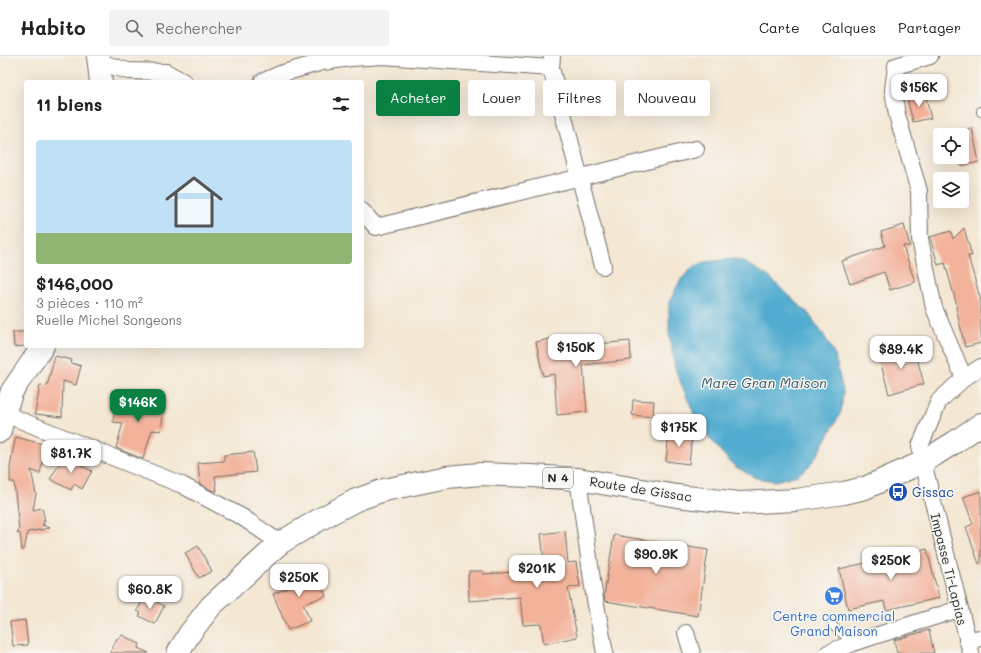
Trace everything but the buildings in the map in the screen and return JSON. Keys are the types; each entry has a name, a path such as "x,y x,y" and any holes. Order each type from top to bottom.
{"main road":[{"path":"1,419 6,388 41,348"},
{"name":"Route de Gissac","path":"178,653 190,633 211,606 280,543 356,500 384,490 447,477 480,474 578,479 677,496 739,503 796,500 844,493 865,488 923,462 981,424"}],"street":[{"path":"266,80 300,62 322,62 351,58 383,56 551,62 603,266"},
{"path":"930,56 896,66 893,90 897,115 919,192 920,239 934,308 964,378"},
{"path":"100,66 128,71 166,72 179,80"},
{"path":"364,213 376,227 696,149"},
{"name":"Impasse Ti-Lapias","path":"973,644 959,609 920,446 939,401 964,378 981,367"},
{"path":"1,419 182,485 242,517 280,543"},
{"path":"578,479 594,594 605,653"},
{"path":"828,653 856,648 959,609"},
{"path":"686,632 692,653"}],"lane":[{"path":"832,625 856,648"}],"water":[{"name":"Mare Gran Maison","path":"732,259 746,263 768,276 808,313 825,337 835,356 843,392 841,412 820,451 809,466 798,475 775,481 756,478 734,466 715,445 700,428 675,369 669,332 669,303 674,292 682,278 693,267 705,262"}],"place":[{"name":"Gissac","path":"898,492"},
{"name":"Centre commercial Grand Maison","path":"834,596"}]}
